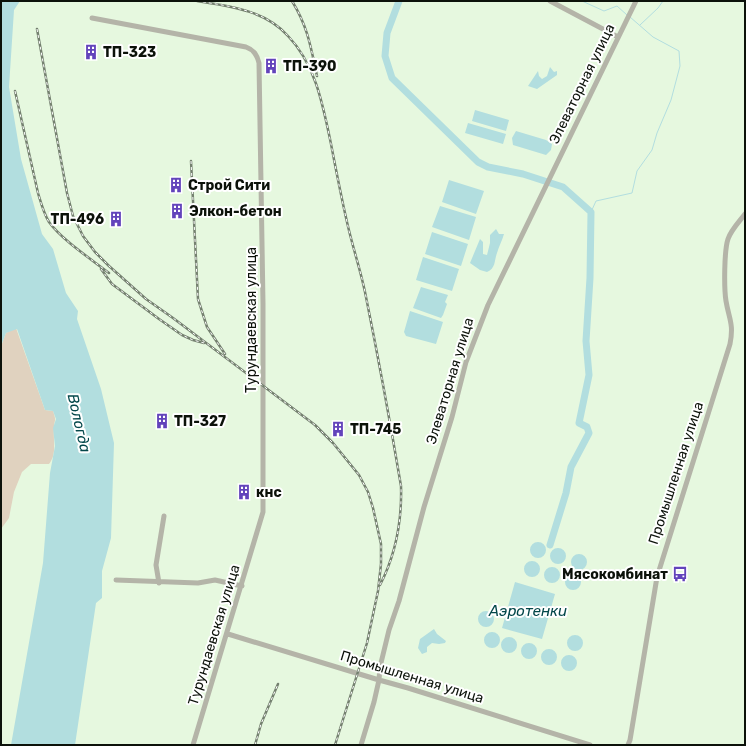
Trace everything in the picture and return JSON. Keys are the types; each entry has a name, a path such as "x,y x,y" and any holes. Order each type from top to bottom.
{"street":[{"path":"550,1 618,37"},
{"name":"Элеваторная улица","path":"361,745 379,680 380,667 389,630 399,601 424,508 452,417 466,362 488,305 543,189 636,1"},
{"name":"Турундаевская улица","path":"92,18 246,47 252,50 257,56 259,63 264,304 264,512 193,745"},
{"name":"Промышленная улица","path":"628,745 658,571 730,344 733,330 726,301 725,250 732,230 745,214"},
{"path":"159,583 156,565 164,516"},
{"path":"116,580 159,583 198,583 215,580 242,586"},
{"name":"Промышленная улица","path":"228,634 590,745"}],"shaded area":[{"path":"16,328 45,410 53,411 55,419 54,452 49,464 31,464 22,472 14,492 9,518 1,529 1,346 6,333"}],"water":[{"name":"Вологда","path":"1,1 20,1 14,10 9,87 21,159 42,234 53,249 66,293 78,311 77,319 101,389 114,443 111,538 102,571 102,598 96,603 75,745 11,745 43,563 50,473 55,446 53,428 56,419 53,411 45,410 17,329 6,333 1,346"},
{"path":"550,67 554,72 557,71 557,75 537,89 528,86 538,71 539,76 542,79 547,76"},
{"path":"475,110 509,120 506,131 472,121"},
{"path":"468,123 506,134 503,144 465,133"},
{"path":"516,131 546,140 552,144 551,150 546,155 513,145 512,138"},
{"path":"449,180 484,191 476,214 442,202"},
{"path":"440,206 476,217 469,240 432,227"},
{"path":"496,229 499,234 504,234 494,264 487,272 480,270 470,263 480,239 483,242 483,254 487,255 490,235"},
{"path":"432,232 468,244 461,266 425,254"},
{"path":"423,257 459,269 452,291 416,280"},
{"path":"421,287 448,295 445,302 447,304 441,318 413,308"},
{"path":"410,311 443,322 436,344 406,336 404,332"},
{"path":"538,542 544,544 546,550 544,556 538,558 532,556 530,550 532,544"},
{"path":"558,548 564,550 566,556 564,562 558,564 552,562 550,556 552,550"},
{"path":"579,554 585,556 587,562 585,568 579,570 573,568 571,562 573,556"},
{"path":"532,561 538,563 540,569 538,575 532,577 526,575 524,569 526,563"},
{"path":"552,567 558,569 560,575 558,581 552,583 546,581 544,575 546,569"},
{"path":"573,574 579,576 581,582 579,588 573,590 567,588 565,582 567,576"},
{"name":"Аэротенки","path":"515,582 555,594 542,639 502,628"},
{"path":"486,611 492,613 494,619 492,625 486,627 480,625 478,619 480,613"},
{"path":"434,629 437,634 446,641 445,643 439,644 432,643 427,647 427,652 422,654 418,648 420,639"},
{"path":"492,632 498,634 500,640 498,646 492,648 486,646 484,640 486,634"},
{"path":"575,635 581,637 583,643 581,649 575,651 569,649 567,643 569,637"},
{"path":"509,637 515,639 517,645 515,651 509,653 503,651 501,645 503,639"},
{"path":"529,643 535,645 537,651 535,657 529,659 523,657 521,651 523,645"},
{"path":"549,649 555,651 557,657 555,663 549,665 543,663 541,657 543,651"},
{"path":"569,655 575,657 577,663 575,669 569,671 563,669 561,663 563,657"}],"waterway":[{"path":"399,1 387,33 385,56 392,78 478,162 488,167 523,174 563,187 591,212 590,278 586,341 589,375 579,423 587,427 589,433 571,467 566,493 550,545"},
{"path":"582,1 604,11 617,6 627,15"},
{"path":"640,25 658,8 663,1"},
{"path":"591,212 596,201 632,193 637,171 652,150 657,133 671,100 680,66 679,51 653,37 630,17"}],"railway":[{"path":"197,1 234,7 258,15 279,27 298,47 312,73 317,87 325,115 349,231 365,292 401,486 397,537 386,573 380,585"},
{"path":"292,1 302,20 311,47 317,76"},
{"path":"37,29 67,193 73,216 83,236 95,252 146,299 315,425 333,443 359,475 368,492 381,544 381,564 378,591 367,643 335,745"},
{"path":"15,91 38,193 47,219 61,236 109,273"},
{"path":"191,161 198,299 207,327 225,354"},
{"path":"101,269 112,284 159,319 182,335 204,343"},
{"path":"255,745 261,724 278,684"}],"place":[{"name":"ТП-323","path":"91,52"},
{"name":"ТП-390","path":"271,66"},
{"name":"Строй Сити","path":"176,185"},
{"name":"Элкон-бетон","path":"177,211"},
{"name":"ТП-496","path":"116,219"},
{"name":"ТП-327","path":"162,421"},
{"name":"ТП-745","path":"338,429"},
{"name":"кнс","path":"244,492"},
{"name":"Мясокомбинат","path":"680,574"}]}
